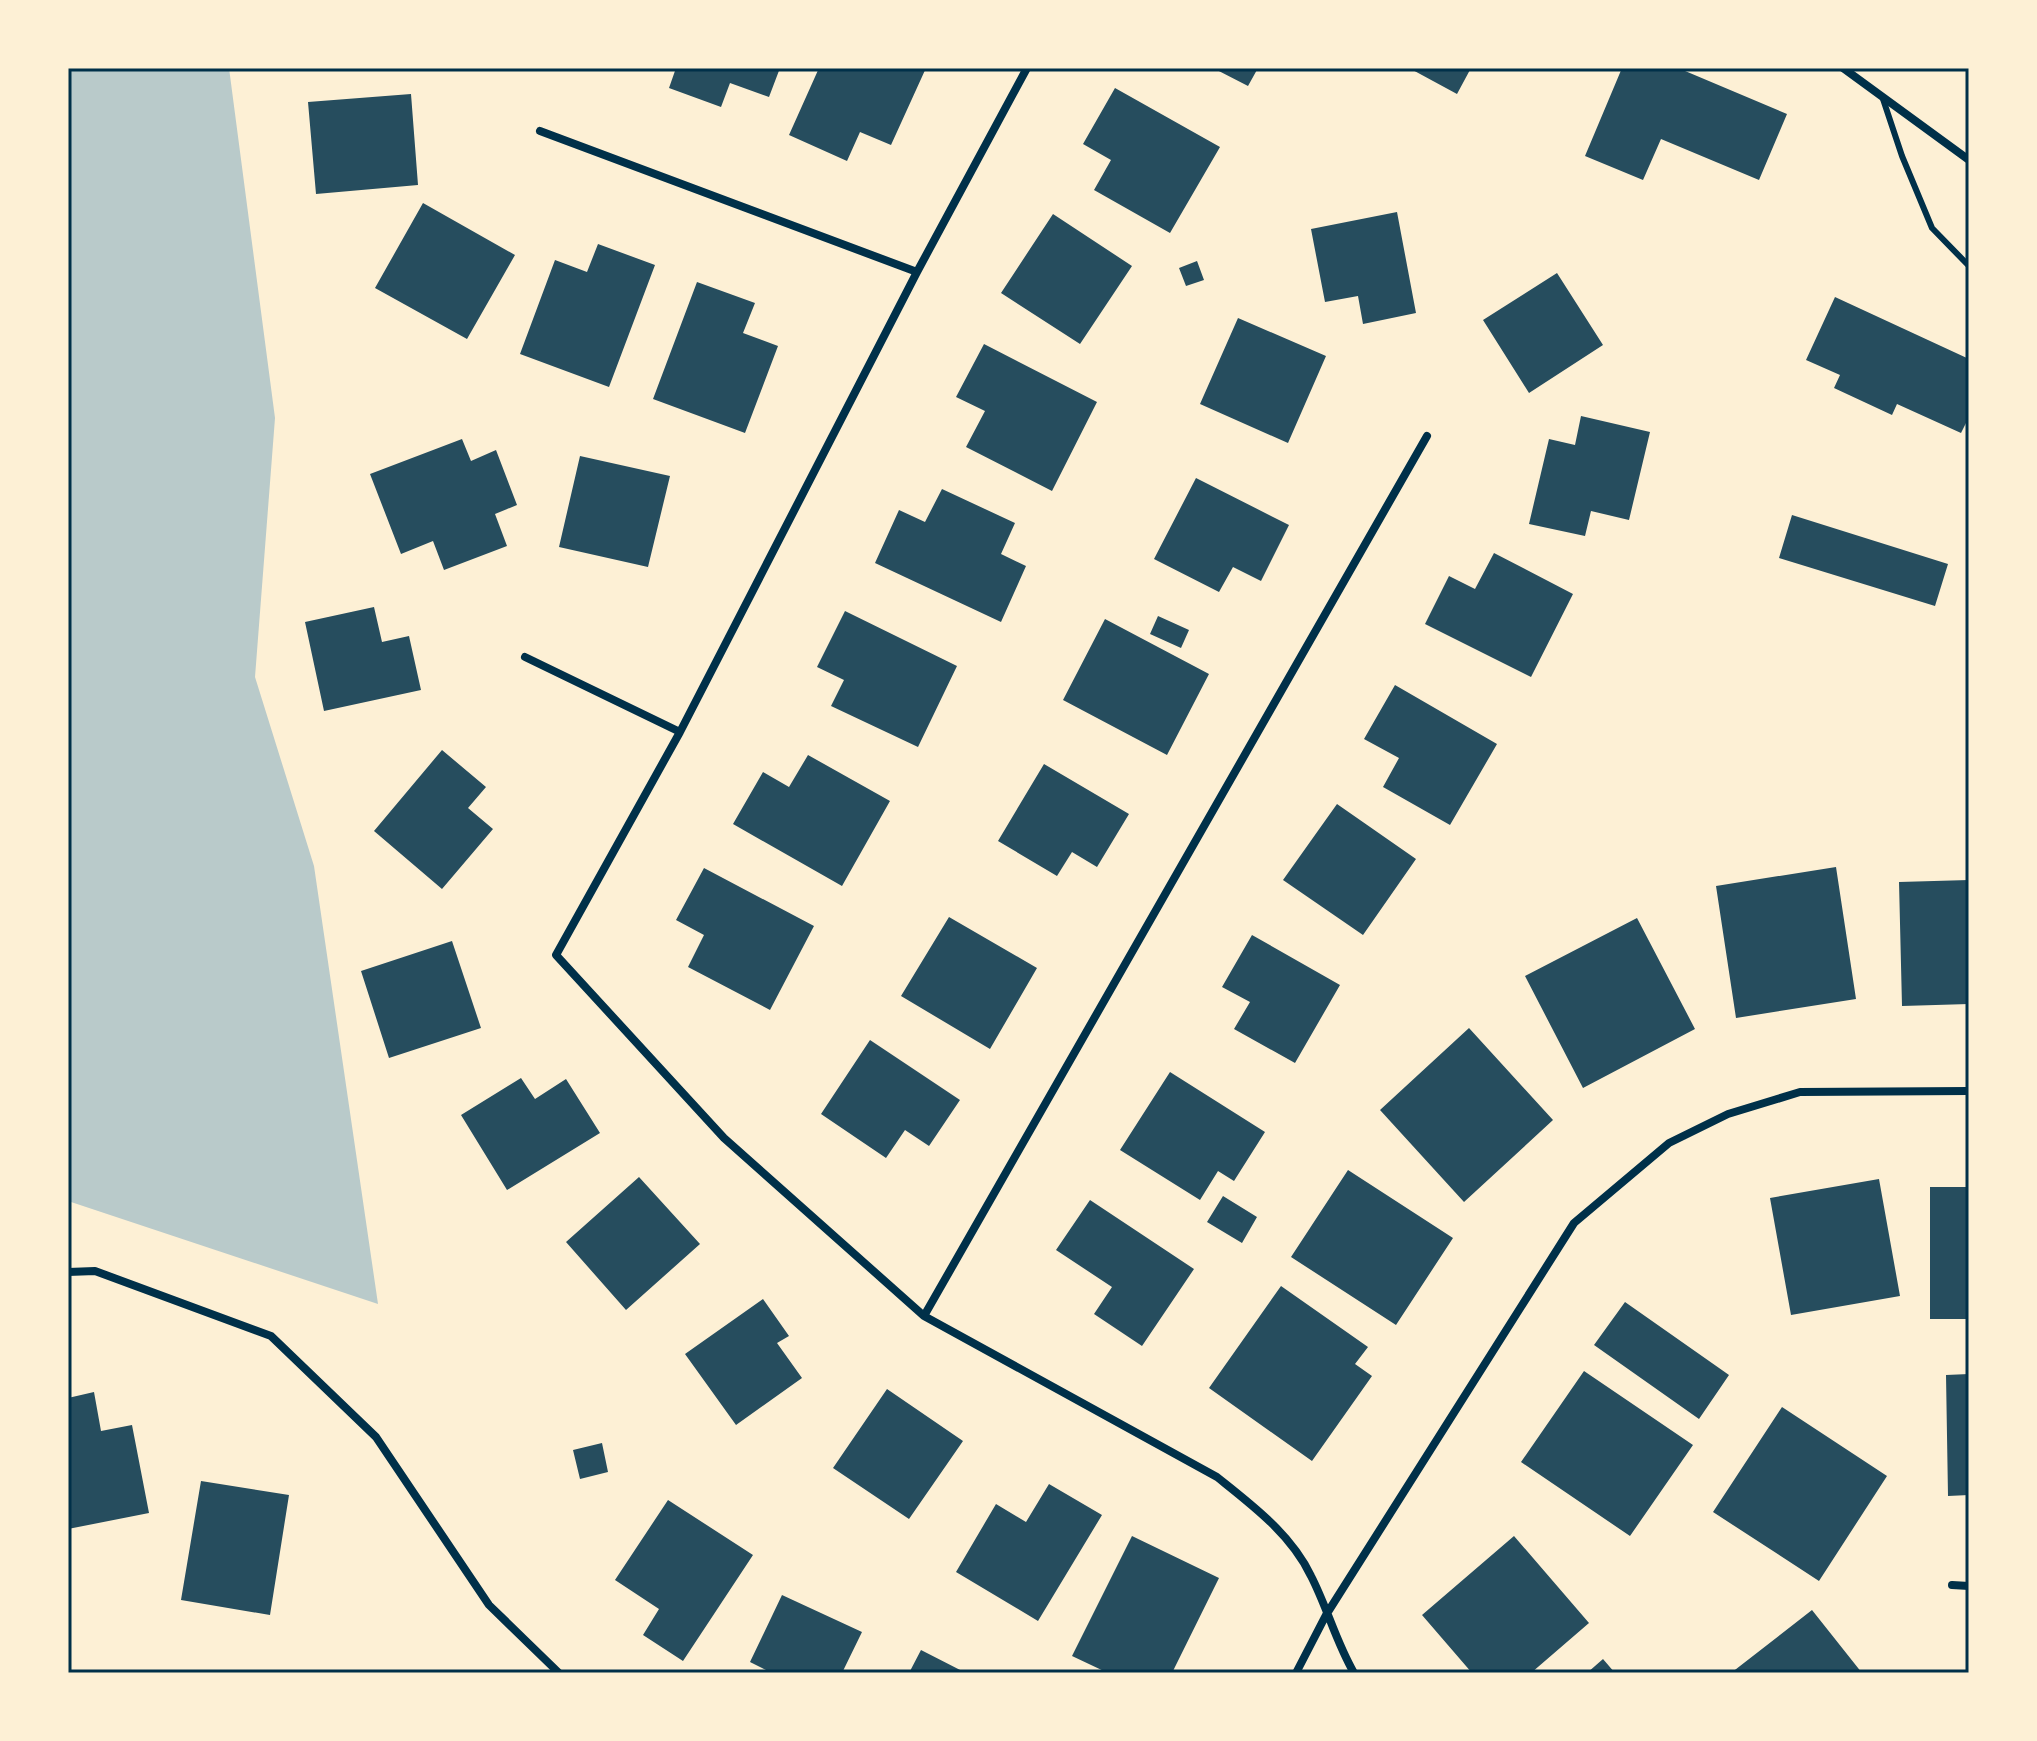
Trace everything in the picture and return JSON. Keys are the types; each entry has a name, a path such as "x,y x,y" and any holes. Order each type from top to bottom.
{"street":[{"path":"1027,68 917,272 680,732 556,955 724,1138 924,1316 1217,1477 1258,1509 1292,1546 1311,1576 1354,1673"},
{"path":"1843,68 1969,160"},
{"path":"540,131 917,272"},
{"path":"924,1316 1427,436"},
{"path":"525,657 680,732"},
{"path":"1296,1673 1326,1615 1574,1223 1669,1143 1728,1114 1800,1092 1969,1091"},
{"path":"68,1272 95,1271 271,1336 376,1437 489,1605 559,1673"},
{"path":"1952,1585 1969,1586"}],"lane":[{"path":"1882,96 1902,156 1932,228 1969,266"}],"shaded area":[{"path":"68,68 229,68 275,418 255,677 314,866 378,1304 68,1201"}],"building":[{"path":"676,68 780,68 769,97 730,83 721,107 669,88"},
{"path":"819,68 926,68 891,145 860,132 847,161 789,135"},
{"path":"1213,68 1258,68 1248,86"},
{"path":"1409,68 1471,68 1457,94"},
{"path":"1622,68 1678,68 1787,114 1759,180 1661,139 1643,180 1585,156"},
{"path":"1115,88 1220,147 1170,233 1094,190 1111,160 1083,144"},
{"path":"411,94 418,185 316,194 308,102"},
{"path":"423,203 515,255 467,339 375,288"},
{"path":"1397,212 1416,313 1363,324 1358,296 1325,302 1311,229"},
{"path":"1053,214 1132,266 1080,344 1001,293"},
{"path":"598,244 655,265 609,387 520,354 555,260 587,272"},
{"path":"1197,261 1204,280 1186,286 1179,268"},
{"path":"1557,273 1603,345 1529,393 1483,320"},
{"path":"697,282 755,303 743,333 778,346 745,433 653,399"},
{"path":"1835,297 1969,359 1969,417 1961,433 1897,404 1892,415 1834,388 1840,375 1806,360"},
{"path":"1238,318 1326,356 1288,443 1200,404"},
{"path":"984,344 1097,402 1052,491 966,447 985,411 956,397"},
{"path":"1581,416 1650,432 1629,520 1591,511 1585,536 1529,524 1549,439 1575,445"},
{"path":"462,439 471,461 496,450 517,505 495,514 507,546 444,570 433,541 401,554 370,474"},
{"path":"580,456 670,476 648,567 559,547"},
{"path":"1196,478 1289,525 1261,581 1233,567 1219,592 1154,559"},
{"path":"942,489 1015,523 1001,554 1026,566 1001,622 875,563 899,510 925,522"},
{"path":"1792,515 1948,564 1935,606 1779,558"},
{"path":"1494,553 1573,594 1531,677 1425,624 1449,576 1475,589"},
{"path":"374,607 382,642 409,636 421,690 324,711 305,622"},
{"path":"845,611 957,666 918,747 831,706 844,680 817,667"},
{"path":"1158,616 1189,630 1181,648 1150,634"},
{"path":"1105,619 1209,674 1167,755 1063,700"},
{"path":"1395,685 1497,744 1450,825 1383,787 1399,758 1364,739"},
{"path":"442,750 486,787 468,808 493,829 442,889 374,831"},
{"path":"808,755 890,801 842,886 733,824 763,772 789,787"},
{"path":"1044,764 1129,814 1097,867 1072,852 1057,876 998,841"},
{"path":"1337,804 1416,859 1363,935 1283,880"},
{"path":"1836,867 1856,999 1736,1018 1716,886"},
{"path":"704,868 814,926 770,1010 688,967 704,935 676,920"},
{"path":"1969,880 1969,1004 1902,1006 1899,882"},
{"path":"949,917 1037,968 990,1049 901,996"},
{"path":"1637,918 1695,1029 1583,1088 1525,976"},
{"path":"1252,935 1340,985 1295,1063 1234,1029 1250,1002 1222,987"},
{"path":"452,941 481,1028 389,1058 361,971"},
{"path":"1469,1028 1553,1120 1464,1202 1380,1110"},
{"path":"870,1040 960,1100 929,1146 905,1130 886,1158 821,1114"},
{"path":"1170,1072 1265,1132 1234,1181 1218,1171 1200,1200 1120,1150"},
{"path":"521,1078 535,1099 566,1079 600,1133 507,1190 461,1115"},
{"path":"1348,1170 1453,1238 1396,1325 1291,1257"},
{"path":"639,1177 700,1244 626,1310 566,1242"},
{"path":"1879,1179 1900,1296 1791,1315 1770,1198"},
{"path":"1930,1187 1969,1187 1969,1319 1930,1319"},
{"path":"1223,1196 1257,1217 1242,1243 1207,1222"},
{"path":"1090,1200 1194,1269 1142,1346 1094,1314 1112,1287 1056,1250"},
{"path":"1281,1286 1368,1347 1355,1364 1372,1376 1312,1461 1209,1388"},
{"path":"763,1299 789,1336 777,1343 802,1378 736,1425 685,1354"},
{"path":"1625,1302 1729,1375 1699,1419 1594,1345"},
{"path":"1584,1371 1693,1445 1630,1536 1521,1462"},
{"path":"1969,1374 1969,1495 1948,1496 1946,1375"},
{"path":"887,1389 963,1441 909,1519 833,1468"},
{"path":"94,1392 101,1431 132,1425 149,1513 68,1529 68,1398"},
{"path":"1782,1407 1887,1476 1819,1581 1713,1512"},
{"path":"602,1443 608,1472 580,1479 573,1450"},
{"path":"201,1481 289,1495 270,1615 181,1600"},
{"path":"1049,1484 1102,1515 1038,1621 956,1572 996,1504 1026,1522"},
{"path":"668,1500 753,1555 683,1661 643,1635 659,1609 615,1580"},
{"path":"1132,1536 1219,1578 1172,1673 1108,1673 1072,1656"},
{"path":"1514,1536 1589,1623 1531,1673 1472,1673 1422,1615"},
{"path":"782,1595 862,1632 842,1673 772,1673 750,1662"},
{"path":"1812,1610 1862,1673 1731,1673"},
{"path":"921,1650 966,1673 909,1673"},
{"path":"1603,1659 1615,1673 1587,1673"}]}
